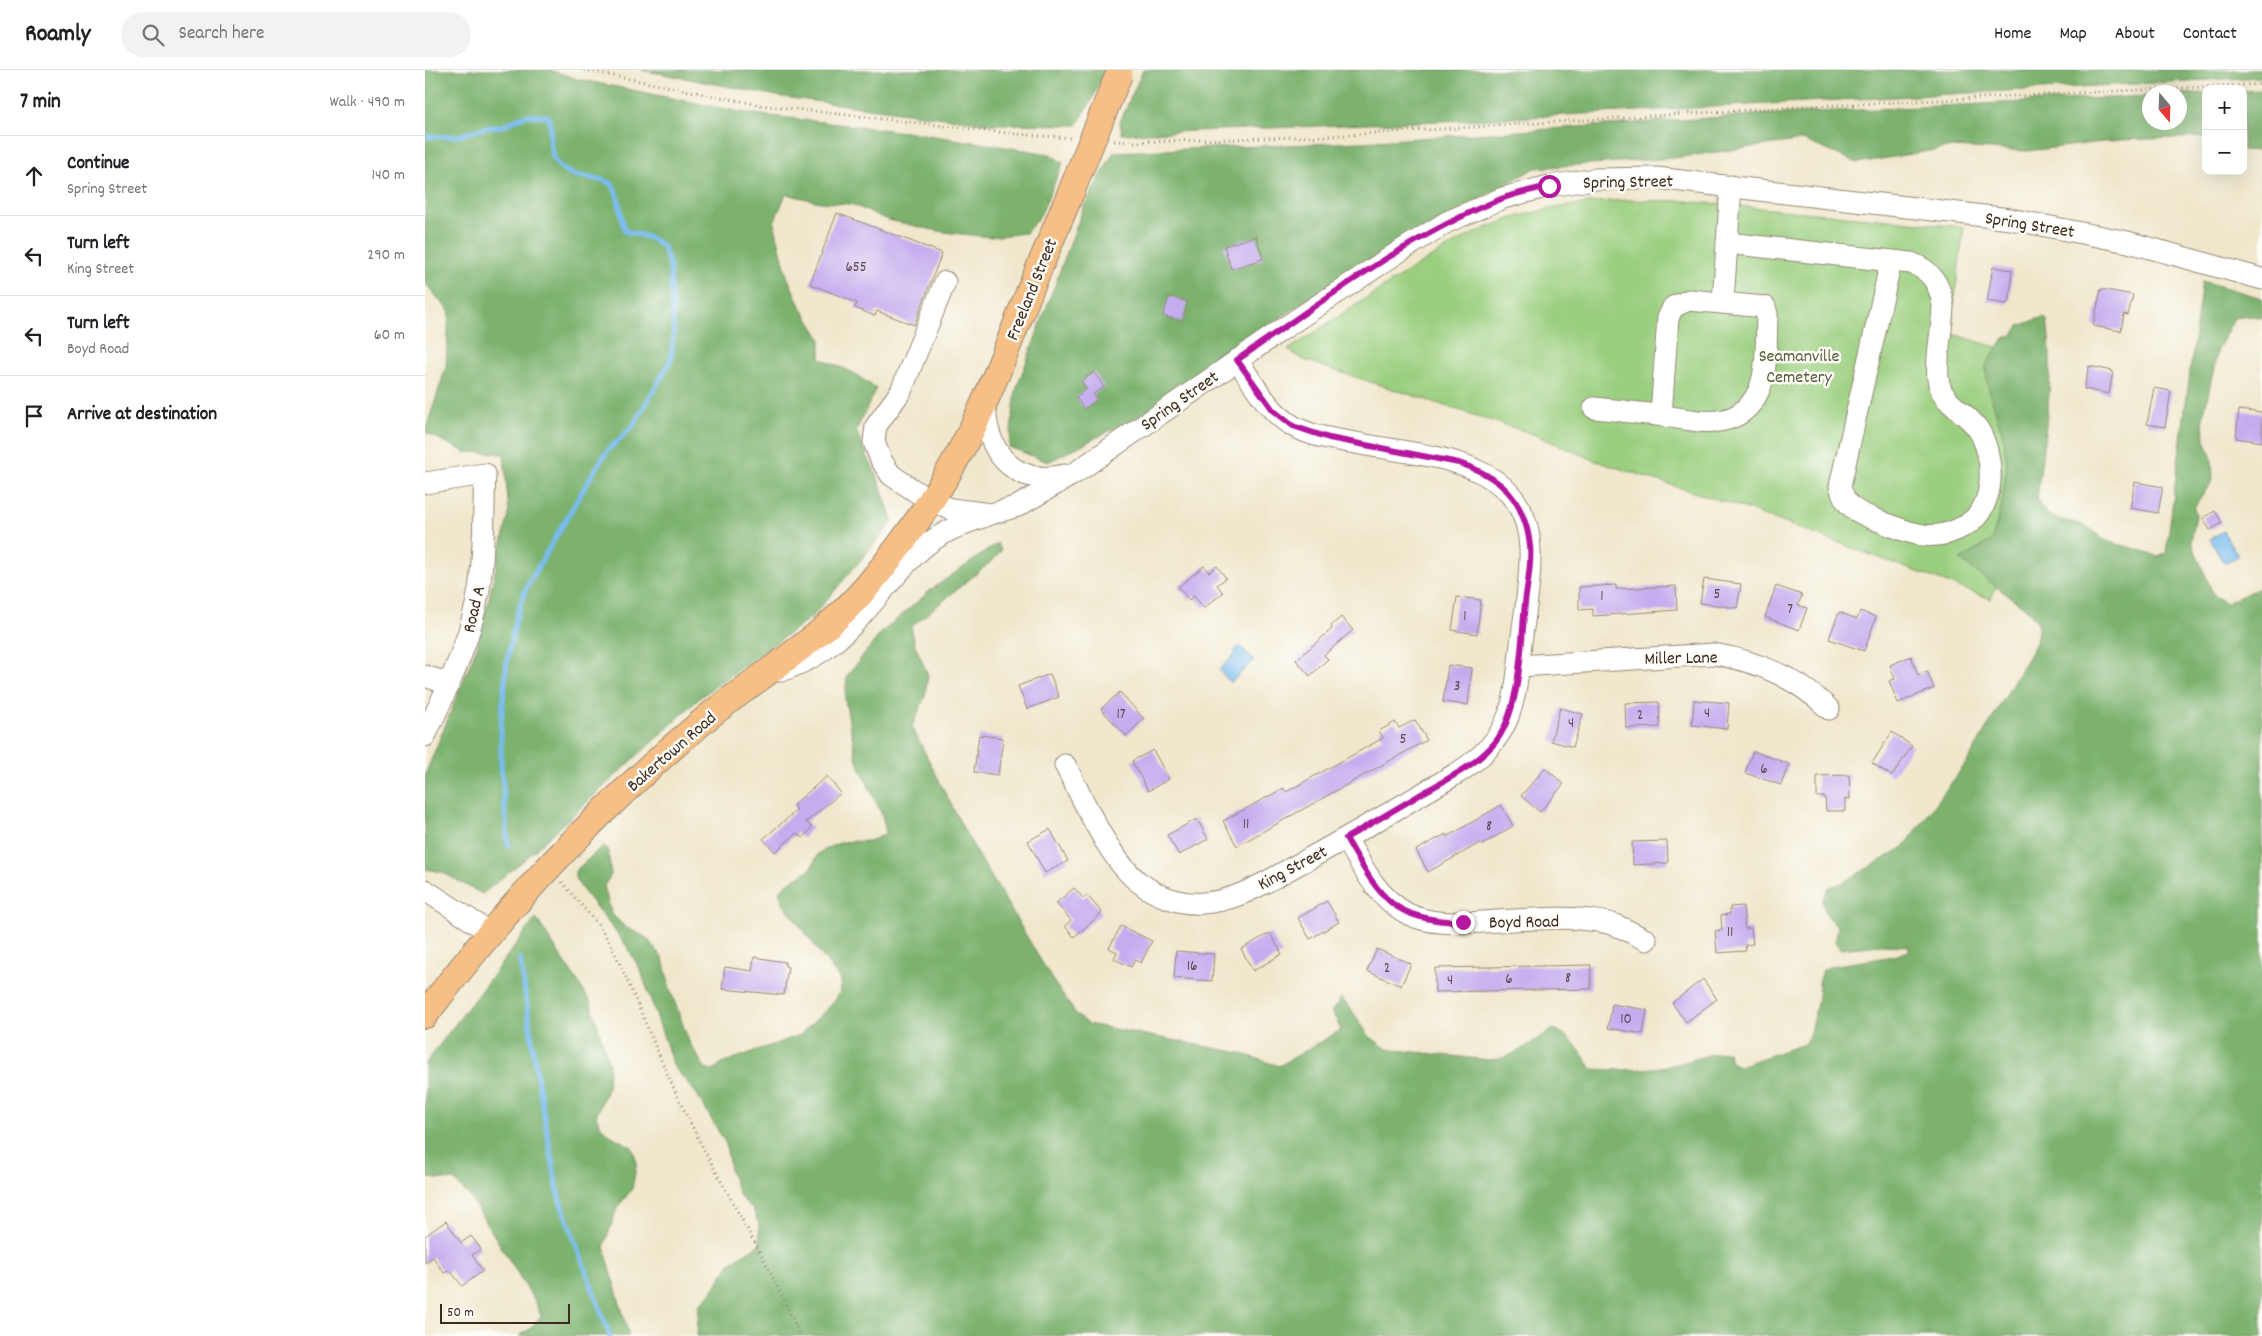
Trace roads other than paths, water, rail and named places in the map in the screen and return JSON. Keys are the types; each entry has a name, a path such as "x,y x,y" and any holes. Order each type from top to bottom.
{"main road":[{"name":"Freeland Street","path":"930,502 961,451 985,403 1120,72"},
{"name":"Bakertown Road","path":"425,1015 489,932 593,820 703,721 762,679 811,640 853,602 902,542 930,502"}],"street":[{"name":"Spring Street","path":"945,282 901,391 883,416 873,435 877,452 891,474 930,502 951,509 991,514 1018,506 1075,472 1237,360 1447,222 1503,198 1549,186 1596,179 1656,178 2035,223 2128,242 2262,279"},
{"path":"1723,301 1731,186"},
{"path":"1727,243 1891,261 1919,266 1926,270 1938,285 1943,304 1938,372 1939,385 1945,398 1977,428 1987,453 1989,485 1985,503 1970,522 1943,535 1918,536 1857,511 1845,501 1840,486 1891,261"},
{"path":"1594,408 1696,422 1720,422 1739,414 1749,406 1762,380 1766,310 1762,306 1723,301 1689,300 1677,303 1670,312 1661,416"},
{"name":"King Street","path":"1065,765 1118,861 1145,887 1165,897 1181,902 1203,903 1245,893 1346,838 1459,772 1494,744 1508,720 1519,666 1530,548 1523,517 1509,493 1489,476 1459,463 1329,438 1293,426 1273,410 1237,360"},
{"path":"985,403 985,420 994,447 1012,467 1037,478 1049,479 1075,472"},
{"name":"Road A","path":"425,483 485,474 479,589 472,619 449,684 425,736"},
{"path":"762,679 793,666 823,650 844,632 916,554 952,528 991,514"},
{"name":"Miller Lane","path":"1519,666 1714,654 1732,657 1769,669 1802,686 1829,709"},
{"path":"425,676 449,684"},
{"name":"Boyd Road","path":"1346,838 1373,884 1382,894 1408,914 1420,918 1463,922 1583,919 1609,923 1646,940"},
{"path":"425,890 489,932"}],"water":[{"path":"2223,531 2238,556 2227,563 2223,561 2210,539"},
{"path":"1240,646 1254,660 1231,683 1219,670 1236,653 1234,651"}],"waterway":[{"path":"425,137 459,136 484,128 503,126 526,115 548,116 550,120 551,152 559,166 575,175 602,180 613,186 618,196 625,231 648,237 663,246 670,266 674,330 671,360 633,426 608,450 593,473 526,588 517,615 507,660 501,722 501,765 508,845"},
{"path":"520,958 538,1082 559,1198 610,1336"}],"park label":[{"name":"Seamanville Cemetery","path":"1799,365"}]}
